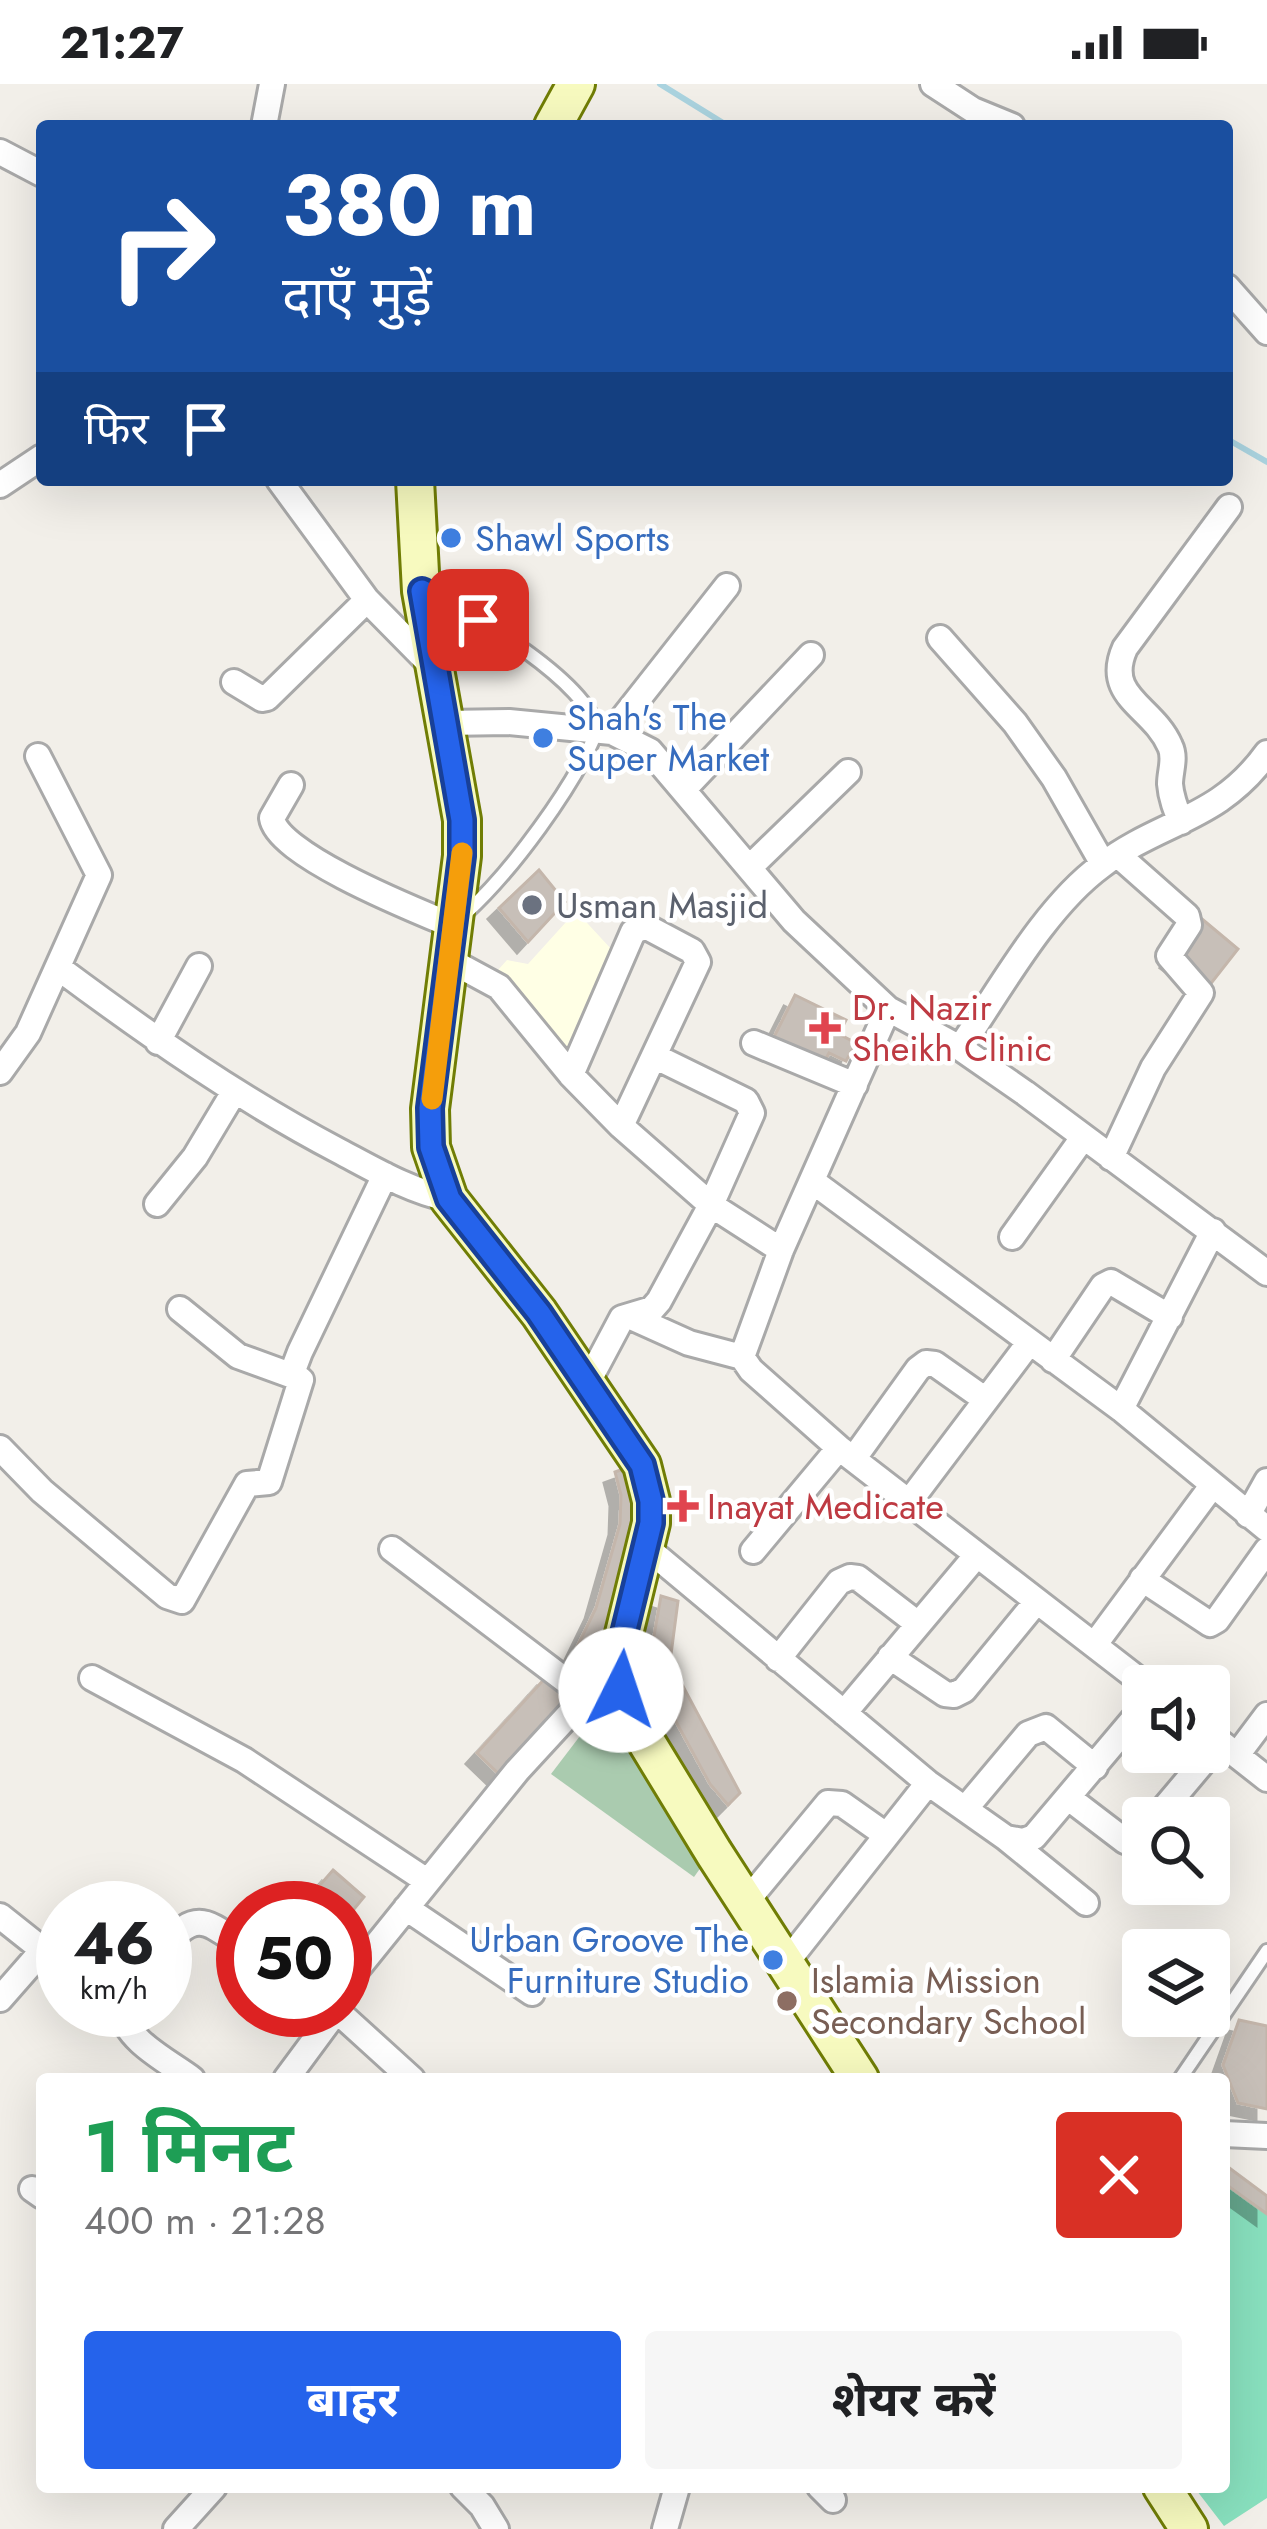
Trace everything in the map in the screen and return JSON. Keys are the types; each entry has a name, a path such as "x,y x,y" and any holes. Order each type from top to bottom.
{"main road":[{"path":"556,120 576,84"},
{"path":"415,486 422,591 462,820 462,856 430,1108 431,1147 449,1199 539,1313 642,1465 651,1501 648,1549 619,1654 619,1673 633,1720 856,2073"},
{"path":"1166,2493 1189,2529"}],"street":[{"path":"265,120 272,84"},
{"path":"933,84 997,120"},
{"path":"0,152 36,171"},
{"path":"1233,294 1267,332"},
{"path":"0,485 36,461"},
{"path":"283,486 367,600 433,668"},
{"path":"1181,822 1170,787 1174,753 1119,682 1116,667 1125,648 1229,507"},
{"path":"604,732 727,586"},
{"path":"234,682 267,698 367,600"},
{"path":"940,638 1016,723 1110,859 1187,916 1190,925 1169,956 1201,993 1153,1068 1111,1158"},
{"path":"684,789 811,656"},
{"path":"445,723 493,721 604,732 650,751 794,921 888,1009 959,1048 1267,1273"},
{"path":"959,1048 1061,905 1110,859 1228,798 1267,753"},
{"path":"4,1060 60,969 99,875 38,757"},
{"path":"751,866 848,772"},
{"path":"291,784 272,818 276,832 450,943 499,986 571,1075 620,1126 712,1205 781,1250"},
{"path":"571,1075 633,932 645,926 692,951 698,962 620,1126"},
{"path":"158,1042 199,966"},
{"path":"60,969 234,1092 386,1175 425,1194 449,1199"},
{"path":"742,1357 781,1250 888,1009"},
{"path":"754,1043 855,1085"},
{"path":"588,1382 616,1326 659,1301 712,1205 752,1113 751,1106 656,1057"},
{"path":"157,1204 195,1157 234,1092"},
{"path":"1012,1237 1082,1138"},
{"path":"293,1376 300,1352 386,1175"},
{"path":"812,1181 1120,1409 1258,1522 1267,1480"},
{"path":"1120,1409 1213,1232"},
{"path":"1053,1360 1103,1286 1111,1282 1170,1317"},
{"path":"0,1448 43,1491 167,1596 182,1601 247,1484 269,1482 302,1380 238,1356 180,1309"},
{"path":"629,1316 689,1343 742,1357 846,1453 1122,1665"},
{"path":"909,1502 1029,1343"},
{"path":"753,1551 926,1363 986,1400"},
{"path":"1095,1644 1212,1486"},
{"path":"392,1549 586,1696"},
{"path":"648,1549 928,1783 1086,1903"},
{"path":"1142,1579 1210,1624 1267,1550"},
{"path":"844,1714 976,1556"},
{"path":"778,1659 839,1582 850,1576 918,1624"},
{"path":"890,1658 945,1694 954,1695 964,1690 1037,1601"},
{"path":"372,1950 586,1696 619,1673"},
{"path":"92,1678 244,1760 427,1881"},
{"path":"1230,1738 1267,1715"},
{"path":"965,1809 1038,1727 1053,1732 1095,1767"},
{"path":"1006,1838 1023,1841 1034,1837 1122,1734"},
{"path":"1230,1749 1267,1778"},
{"path":"1174,1797 1196,1773"},
{"path":"786,1963 928,1783"},
{"path":"1070,1799 1122,1839"},
{"path":"746,1902 828,1803 842,1804 886,1835"},
{"path":"406,1908 532,1993"},
{"path":"0,1916 36,1945"},
{"path":"0,1999 36,1971"},
{"path":"139,2037 184,2073"},
{"path":"290,2073 317,2037"},
{"path":"366,2037 405,2073"},
{"path":"1230,2134 1267,2136"},
{"path":"176,2529 209,2493"},
{"path":"470,2493 496,2529"},
{"path":"665,2529 675,2493"}],"lane":[{"path":"422,591 478,620 549,669 604,732 450,943"},
{"path":"1184,2073 1267,1951"}],"shaded area":[{"path":"576,911 613,951 570,1053 498,970 507,960 528,964"},
{"path":"612,1694 709,1856 694,1877 551,1774"}],"green space":[{"path":"1230,2187 1267,2214 1267,2498 1224,2526 1199,2493 1230,2493"}],"building":[{"name":"Usman Masjid","path":"539,870 565,902 528,942 499,908"},
{"path":"1202,919 1238,949 1209,986 1171,957"},
{"path":"795,995 846,1020 839,1034 856,1043 846,1061 829,1053 821,1068 771,1043"},
{"path":"634,1465 646,1521 602,1666 576,1649 596,1608 620,1524 621,1495 615,1472"},
{"path":"661,1596 678,1601 670,1662 740,1793 728,1805 710,1784 649,1664"},
{"path":"548,1675 574,1694 500,1775 477,1753"},
{"path":"333,1870 346,1881 324,1881"},
{"path":"1239,2020 1267,2026 1267,2109 1238,2103 1223,2065"},
{"path":"1230,2168 1267,2196 1267,2214 1230,2187"}],"waterway":[{"path":"660,84 718,120"},
{"path":"1233,442 1267,462"}],"slow traffic":[{"path":"432,1099 462,853"}],"place":[{"name":"Shawl Sports","path":"451,538"},
{"name":"Shah's The Super Market","path":"543,738"},
{"name":"Usman Masjid","path":"532,905"},
{"name":"Dr. Nazir Sheikh Clinic","path":"825,1028"},
{"name":"Inayat Medicate","path":"683,1506"},
{"name":"Urban Groove The Furniture Studio","path":"773,1960"},
{"name":"Islamia Mission Secondary School","path":"787,2001"}],"route":[{"path":"478,620 422,591 462,820 462,856 430,1108 431,1147 449,1199 588,1382 648,1481 648,1549 619,1654 621,1690"}]}
